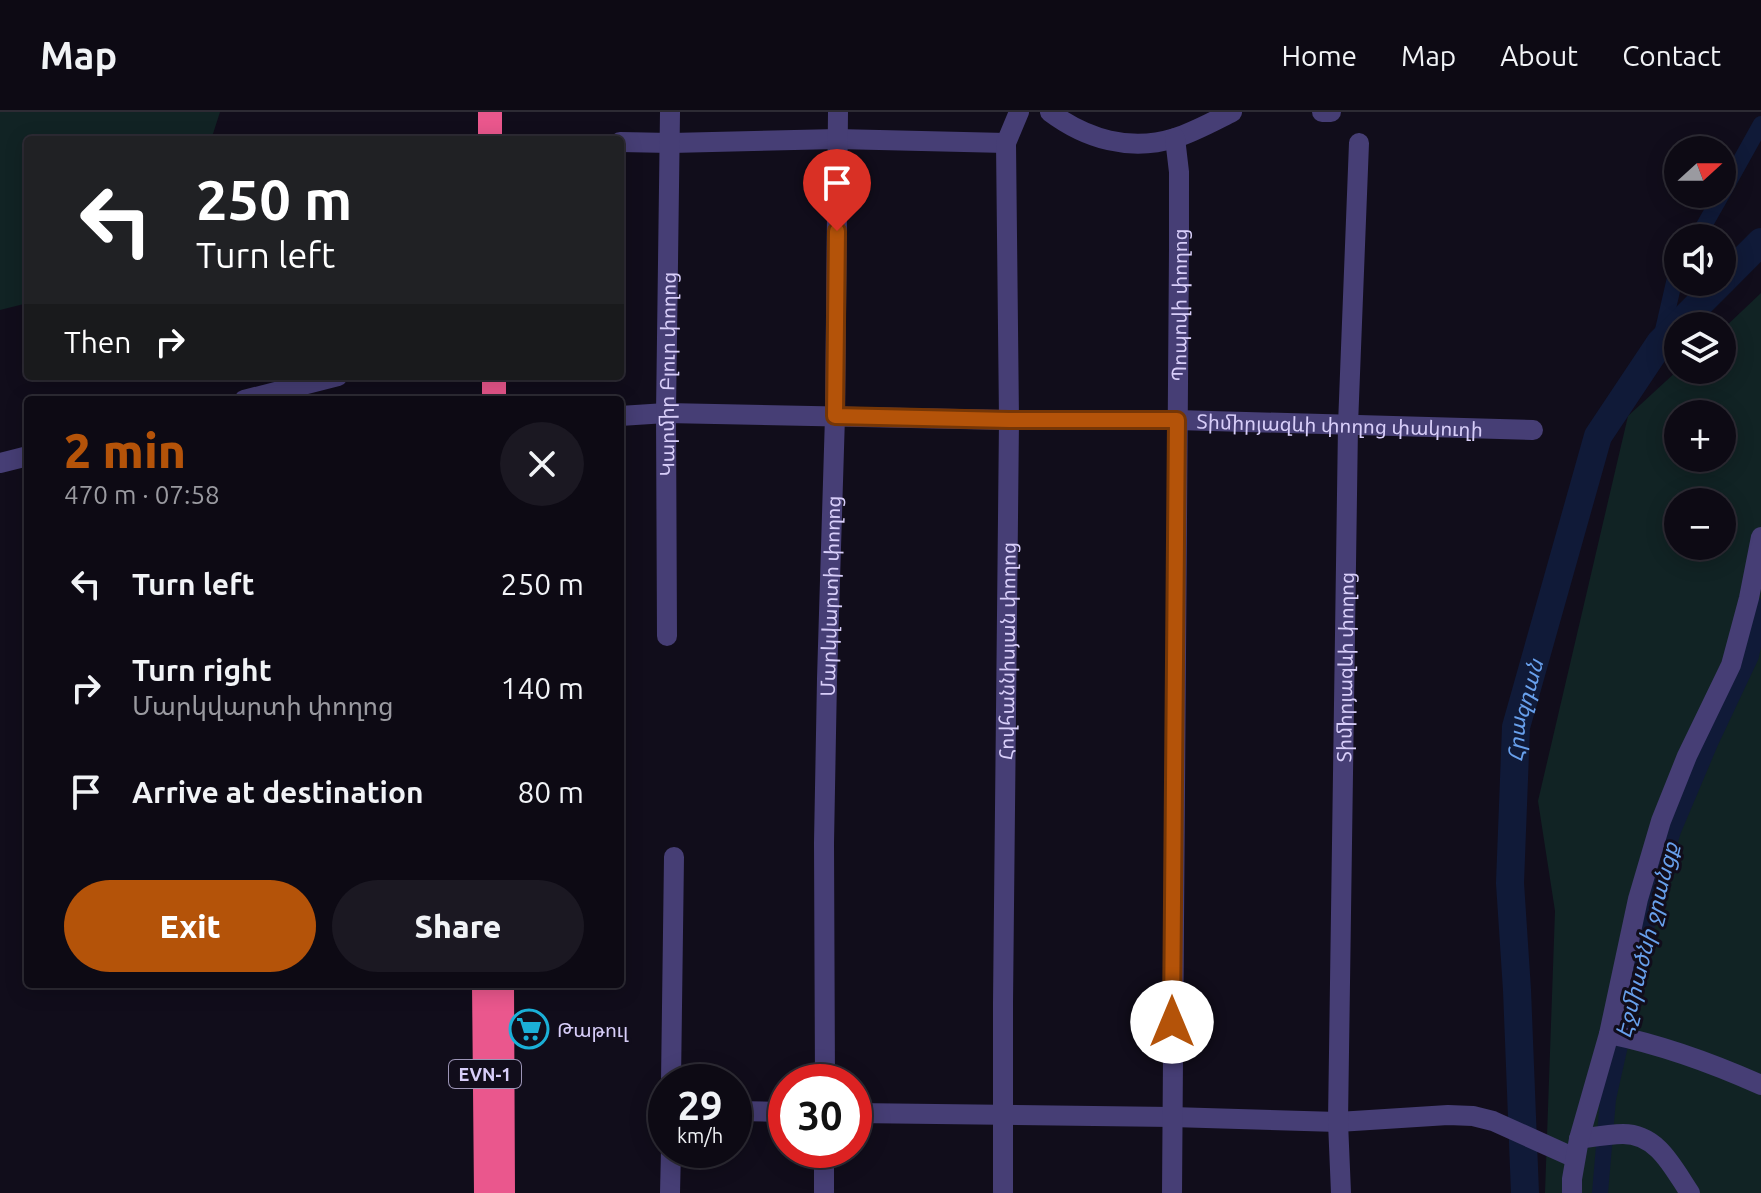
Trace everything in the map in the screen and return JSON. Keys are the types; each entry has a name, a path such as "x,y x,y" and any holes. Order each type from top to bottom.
{"highway":[{"path":"474,112 474,136"},
{"path":"490,112 490,136"},
{"name":"EVN-1","path":"484,988 486,1193"},
{"name":"EVN-1","path":"502,988 503,1193"}],"street":[{"name":"Կարմիր Բլուր փողոց","path":"667,636 670,112"},
{"name":"Մարկվարտի փողոց","path":"825,1064 824,843 835,416 838,112"},
{"name":"Հովհաննիսյան փողոց","path":"1003,1193 1009,420 1006,143 1019,112"},
{"path":"1050,112 1067,124 1114,143 1142,144 1175,138 1232,112"},
{"path":"1322,112 1331,112"},
{"name":"Պոպովի փողոց","path":"1172,1193 1179,198 1175,138"},
{"path":"624,142 837,139 1006,143"},
{"name":"Տիմիրյազևի փողոց","path":"1341,1193 1338,1122 1348,425 1359,143"},
{"path":"260,396 322,380"},
{"name":"Տիմիրյազևի փողոց փակուղի","path":"624,416 666,413 1177,420 1533,430"},
{"path":"0,463 24,457"},
{"path":"1572,1193 1577,1149 1609,1034 1638,899 1661,821 1687,756 1731,665 1761,537"},
{"path":"671,1064 674,857"},
{"path":"1609,1034 1710,1062 1761,1085"},
{"path":"872,1113 1338,1122 1473,1116 1493,1121 1553,1147 1577,1149 1624,1134 1641,1136 1661,1149 1690,1193"},
{"path":"670,1193 671,1168"},
{"path":"824,1168 824,1193"}],"shaded area":[{"path":"0,112 220,112 212,136 24,136 24,304 0,310"},
{"path":"1761,293 1761,1193 1545,1193 1555,911 1538,801 1628,416 1664,383 1736,384 1736,317"}],"waterway":[{"path":"1736,169 1761,124"},
{"path":"1705,224 1714,208"},
{"name":"Հրազդան","path":"1736,267 1761,242"},
{"path":"1660,343 1671,296"},
{"name":"Հրազդան","path":"1525,1193 1510,883 1516,727 1598,436 1660,343 1707,296"},
{"name":"Էջմիածնի ջրանցք","path":"1600,1193 1608,1099 1653,898 1673,831 1751,656 1761,607"}],"place":[{"name":"Թաթուլ","path":"529,1029"}],"route":[{"path":"837,231 835,416 1177,420 1172,1022"}]}
